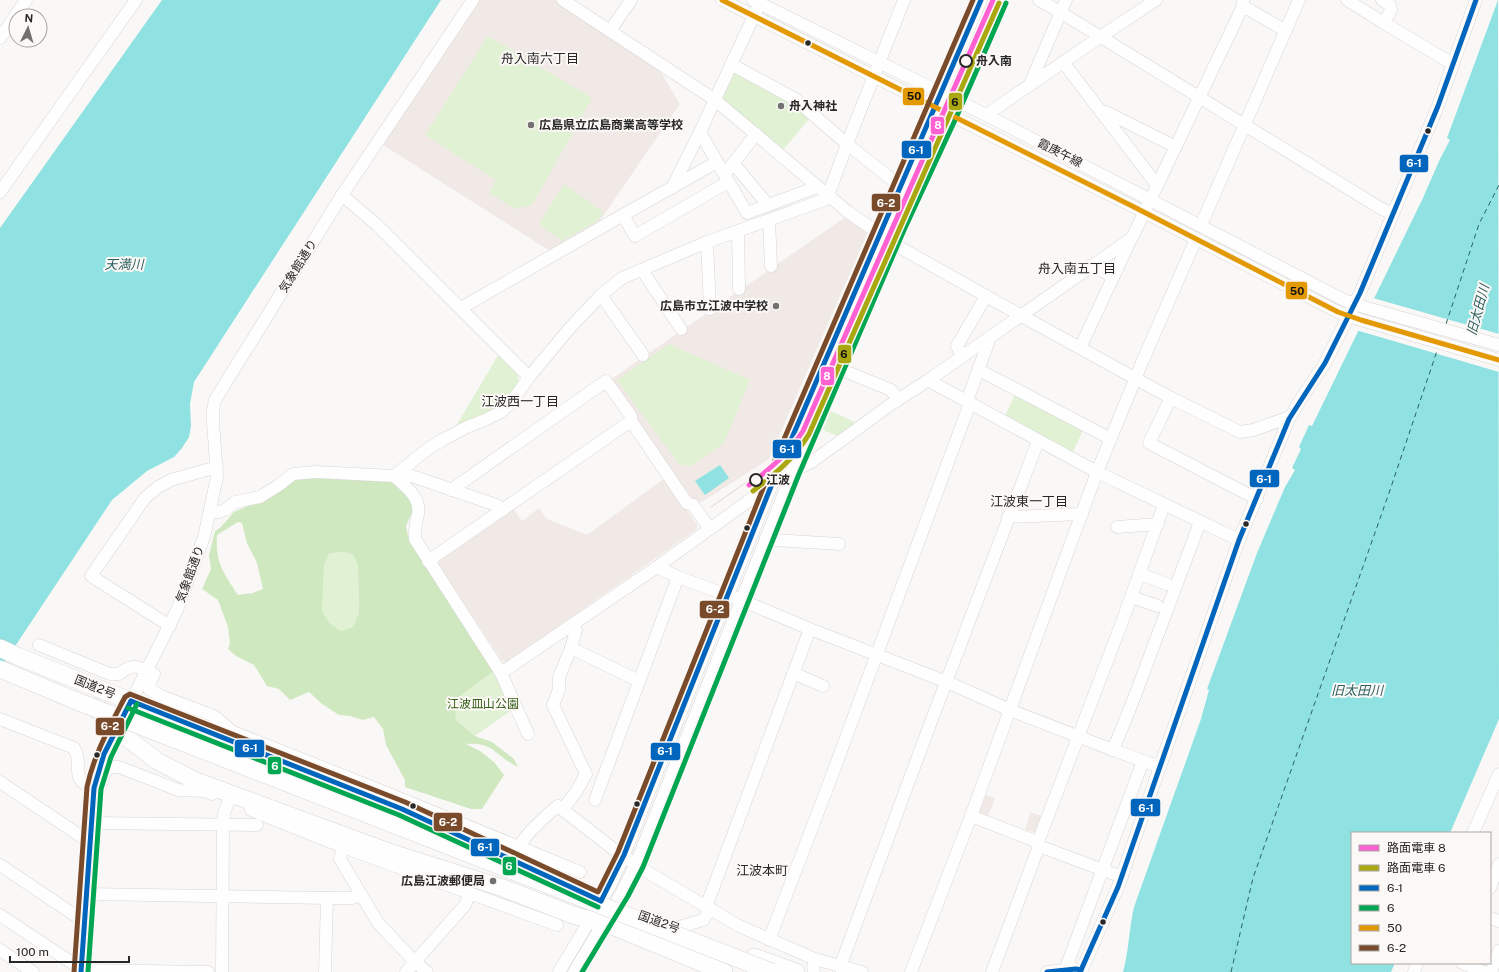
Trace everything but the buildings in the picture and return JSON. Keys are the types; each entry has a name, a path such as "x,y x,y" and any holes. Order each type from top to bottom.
{"highway":[{"name":"国道2号","path":"0,648 131,701 283,757 402,809 607,904 796,972"},
{"name":"国道2号","path":"38,664 84,696 117,730 157,761 230,798 389,852 504,888 573,915 597,921 724,972"},
{"path":"0,669 74,700 772,972"}],"street":[{"path":"0,38 5,20 26,0"},
{"path":"0,192 136,0"},
{"name":"気象館通り","path":"81,969 91,839 96,823 94,788 97,773 131,701 178,610 196,561 210,511 217,477 212,422 216,400 342,196 473,0"},
{"path":"563,0 715,100 848,212 899,247 1172,398 1240,432 1253,430 1287,418 1289,419"},
{"path":"610,31 631,0"},
{"path":"722,0 753,17 1144,212 1348,316 1499,360"},
{"path":"394,476 429,448 444,439 467,426 501,412 511,402 529,377 569,329 601,295 622,278 707,242 824,200 828,196 878,62 904,0"},
{"path":"607,904 624,855 772,484 981,0"},
{"path":"574,972 597,921 607,904 636,864 793,471 892,241 950,115 1000,0"},
{"path":"1039,0 1392,214"},
{"path":"1030,84 1066,0"},
{"path":"986,115 1100,36 1156,0"},
{"path":"1200,225 1245,126 1299,0"},
{"path":"1347,0 1453,64"},
{"path":"1382,0 1390,5 1391,10 1384,22"},
{"path":"1047,972 1067,970 1081,971 1122,877 1239,540 1289,419 1325,363 1354,304 1438,106 1476,0"},
{"path":"672,188 715,100 753,17 758,1"},
{"name":"霞庚午線","path":"758,1 986,115 1354,304 1499,345"},
{"path":"1080,348 1200,98 1243,3 1286,31"},
{"path":"1063,62 1157,185"},
{"path":"731,64 795,99 847,144 900,186"},
{"path":"1101,112 1106,112 1176,147"},
{"path":"700,132 747,213 817,187"},
{"path":"623,215 635,236 726,178 733,163 756,134"},
{"path":"461,308 717,162"},
{"path":"733,163 768,205"},
{"path":"342,196 377,225 529,377"},
{"path":"769,220 772,266"},
{"path":"738,231 739,288"},
{"path":"501,673 573,626 658,567 772,484 812,461 1132,238"},
{"path":"911,972 971,816 1097,472 1196,239"},
{"path":"707,242 710,309"},
{"path":"1092,265 1113,277"},
{"path":"642,270 681,329"},
{"path":"601,295 643,355"},
{"path":"962,357 957,346 986,296"},
{"path":"769,940 877,655 968,402 989,338"},
{"path":"824,362 891,390 898,400"},
{"path":"979,370 1111,438"},
{"path":"930,379 933,383 1097,472 1239,540"},
{"path":"451,490 606,380 631,416 631,422 687,503 693,505 710,529"},
{"path":"1172,398 1149,442 1257,499"},
{"path":"428,561 631,422"},
{"path":"840,967 1008,516 1038,441"},
{"path":"170,626 91,576 145,498 158,487 171,480 217,467"},
{"path":"210,511 218,512 224,510 235,502 260,497 293,474 316,472 412,476 496,505 503,510"},
{"path":"394,476 417,500 418,515 414,528 415,539 501,673 528,734"},
{"path":"992,972 1078,736 1140,574 1164,505"},
{"path":"1008,516 1082,514"},
{"path":"1113,750 1133,702 1200,522"},
{"path":"1117,526 1158,524"},
{"path":"766,538 774,540 839,544"},
{"path":"658,567 678,577 741,600 810,629 947,682 1010,710 1160,767"},
{"path":"1140,574 1167,584"},
{"path":"595,800 678,577"},
{"path":"1131,597 1158,606"},
{"path":"563,809 576,792 586,774 553,705 558,690 559,677 571,648 576,630 573,626"},
{"path":"676,928 703,920 810,629"},
{"path":"39,645 110,674 119,674 128,667 135,666 147,670 154,674 149,685 149,689 161,696 214,716 233,732 283,757 384,792 580,872"},
{"path":"571,648 639,681"},
{"path":"793,673 823,686"},
{"path":"0,718 74,748 78,754 78,774 80,780 85,785 94,788"},
{"path":"1067,970 1067,965 1143,761"},
{"path":"258,825 96,823 104,774 109,766 119,767 178,790 204,791 230,798 343,847 557,925"},
{"path":"1473,832 1499,774"},
{"path":"0,782 85,838 91,839"},
{"path":"222,972 223,825 224,812 230,798"},
{"path":"529,868 522,848 523,841 548,814 558,806 636,864 739,926 815,959 862,972"},
{"path":"971,816 1122,877"},
{"path":"343,847 340,859 378,923 415,962 427,972"},
{"path":"1491,886 1499,864"},
{"path":"0,865 76,916 85,917"},
{"path":"483,897 504,888"},
{"path":"406,972 465,905 470,893"},
{"path":"87,894 327,898 352,898 361,895"},
{"path":"325,972 327,898"},
{"path":"0,915 81,969 208,972"},
{"path":"559,972 597,921"},
{"path":"0,950 33,972"},
{"path":"1466,964 1492,970 1499,950"},
{"path":"814,972 813,967 815,959"}],"shaded area":[{"name":"広島県立広島商業高等学校","path":"479,0 555,0 657,66 680,104 599,222 550,251 383,145"},
{"name":"広島市立江波中学校","path":"847,216 868,232 769,459 702,502 692,501 610,380"},
{"path":"665,478 698,526 696,530 507,662 502,661 438,564 440,559 513,508 522,521 539,508 547,519 587,535"},
{"path":"986,795 995,798 988,816 979,813"},
{"path":"1031,812 1041,816 1035,833 1025,829"}],"green space":[{"path":"488,36 592,98 532,205 515,209 489,193 496,180 425,135"},
{"path":"733,71 790,97 811,117 782,151 720,98"},
{"path":"564,184 603,212 597,221 562,241 539,224"},
{"path":"669,344 750,380 724,443 691,466 679,464 617,380"},
{"path":"500,352 512,364 517,372 517,386 506,401 499,406 456,426"},
{"path":"1016,392 1084,428 1072,454 1004,419"},
{"path":"831,411 857,423 839,437 823,430"},
{"path":"360,477 394,480 413,500 412,513 406,526 408,536 495,670 455,700 456,720 475,736 492,742 514,759 518,767 489,747 483,745 466,744 480,751 494,762 504,775 482,809 471,809 405,787 405,780 386,745 383,729 374,717 363,720 350,716 339,715 322,704 309,692 290,700 279,689 267,686 254,665 236,656 228,649 230,643 228,627 218,600 202,589 211,569 209,555 215,531 220,528 234,512 269,497 295,480 307,478","holes":["238,522 242,523 247,543 257,563 263,589 253,593 238,595 222,567 217,553 217,535","346,552 353,555 358,564 359,613 353,627 341,631 330,624 322,611 324,565 329,554"]},
{"path":"346,552 353,555 358,564 359,613 353,627 341,631 330,625 322,611 324,565 329,554"},
{"name":"江波皿山公園","path":"495,670 513,709 475,736 456,720 455,700"}],"water":[{"name":"天満川","path":"162,0 441,0 194,382 190,404 191,426 189,437 182,448 174,457 147,471 112,500 0,669 0,228"},
{"name":"旧太田川","path":"1498,0 1499,719 1450,832 1351,832 1351,964 1395,964 1391,972 1123,972 1127,956 1134,907 1201,719 1209,690 1207,689 1257,553 1285,487 1295,470 1292,468 1301,449 1299,447 1309,425 1312,426 1422,200 1450,140 1447,138"},
{"path":"720,465 729,478 705,495 695,481"}],"pier":[{"path":"1373,298 1499,334 1499,372 1356,330"}],"ferry route":[{"path":"1446,324 1479,224 1499,185"},
{"path":"1231,972 1253,878 1389,493 1438,348"}],"tram line":[{"name":"8","path":"749,485 779,460 798,439 803,431 993,0"},
{"name":"6","path":"753,491 777,472 791,458 809,434 999,3"},
{"path":"711,507 754,477"}],"transit line":[{"name":"50","path":"722,0 1136,208 1338,312 1499,360"},
{"name":"6-2","path":"74,972 87,787 103,740 125,697 130,694 405,802 598,892 618,852 766,481 973,0"},
{"name":"6-1","path":"601,901 624,855 772,484 981,0"},
{"name":"6-1","path":"1081,970 1118,887 1239,540 1289,419 1325,363 1360,293 1438,106 1476,0"},
{"name":"6","path":"582,972 628,896 643,867 799,474 904,230 956,118 1006,3"},
{"name":"6-1","path":"131,701 402,809 601,901"},
{"name":"6-1","path":"81,972 94,788 104,754 131,701"},
{"name":"6","path":"88,972 101,789 111,757 137,704"},
{"name":"6","path":"128,708 399,815 598,907"},
{"name":"6-1","path":"1047,972 1076,969 1081,970"}],"place":[{"name":"舟入南","path":"966,61"},
{"name":"舟入神社","path":"781,106"},
{"name":"広島県立広島商業高等学校","path":"531,125"},
{"name":"広島市立江波中学校","path":"776,306"},
{"name":"江波","path":"756,480"},
{"name":"広島江波郵便局","path":"493,881"}],"district":[{"name":"舟入南六丁目","path":"540,58"},
{"name":"舟入南五丁目","path":"1077,268"},
{"name":"江波西一丁目","path":"520,401"},
{"name":"江波東一丁目","path":"1029,501"},
{"name":"江波本町","path":"762,870"}]}
